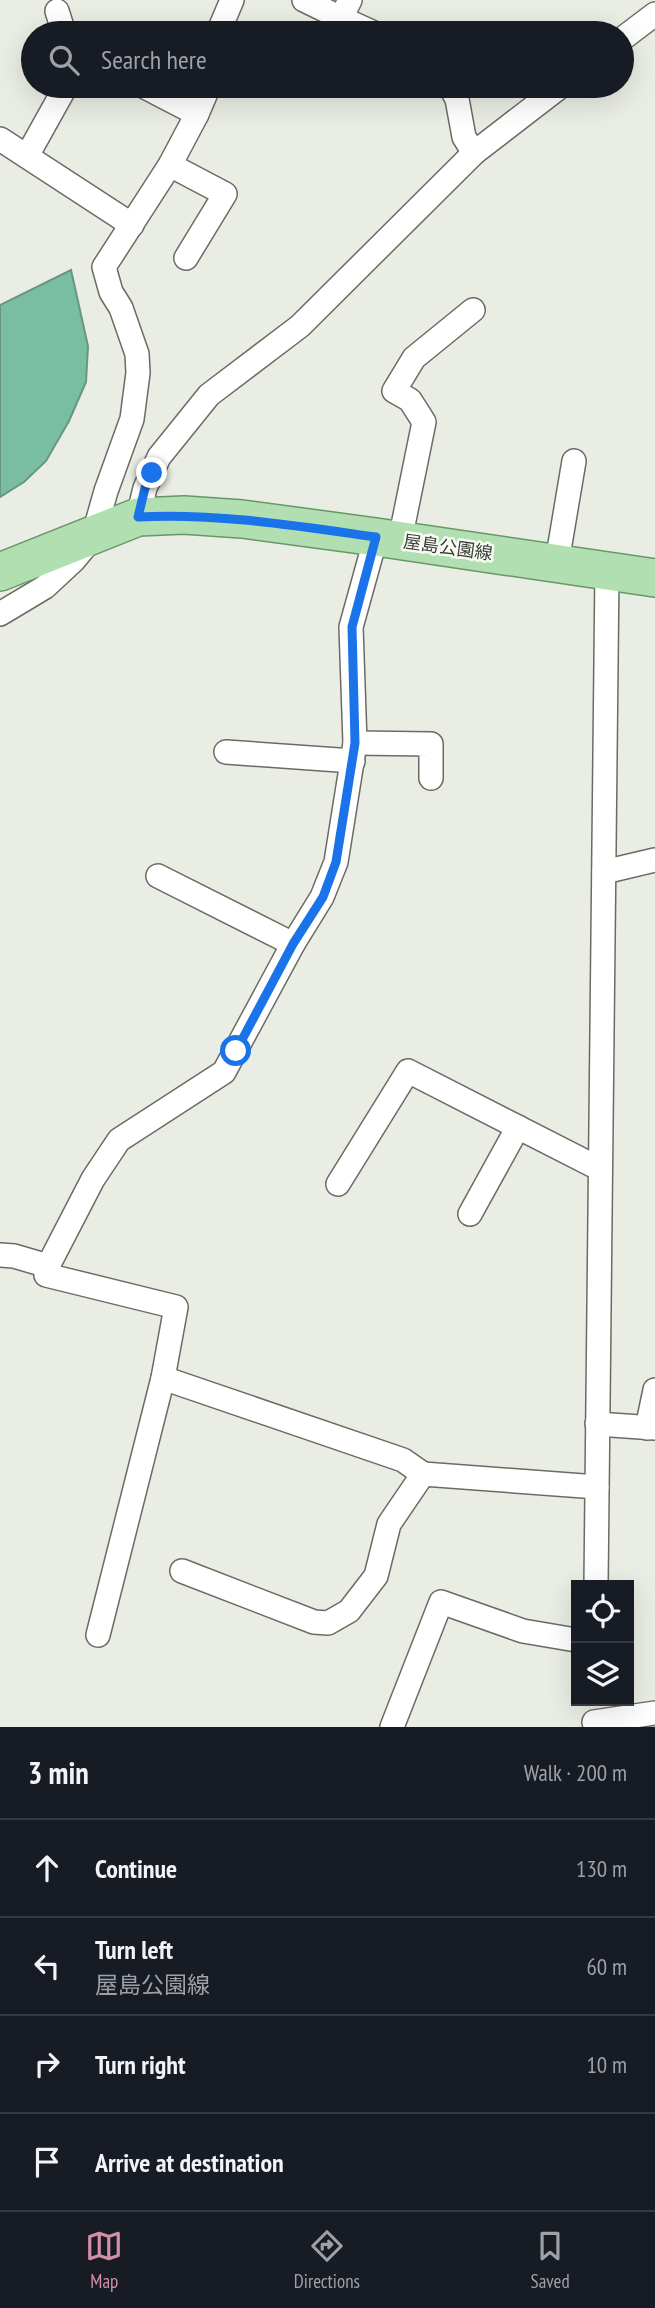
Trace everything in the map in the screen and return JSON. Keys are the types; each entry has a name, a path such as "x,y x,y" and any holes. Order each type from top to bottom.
{"main road":[{"name":"屋島公園線","path":"0,572 138,517 184,515 243,519 388,538 655,578"}],"street":[{"path":"223,21 232,0"},
{"path":"304,0 346,9 360,21"},
{"path":"634,30 655,14"},
{"path":"27,156 59,98"},
{"path":"166,98 197,114"},
{"path":"0,614 45,587 74,560 93,537 132,419 138,373 136,354 104,267 170,165 204,98"},
{"path":"456,98 464,137 474,153"},
{"path":"138,517 145,488 159,457 209,395 300,326 474,153 545,98"},
{"path":"0,139 132,225"},
{"path":"170,165 225,194 186,258"},
{"path":"98,1635 163,1378 176,1307 46,1275 48,1266 93,1179 119,1140 225,1072 293,944 323,897 336,862 354,752 352,627 388,538 424,422 411,400 394,391 414,358 473,310"},
{"path":"556,562 574,461"},
{"path":"596,1580 607,569"},
{"path":"226,752 354,752 430,744 431,778"},
{"path":"604,872 655,860"},
{"path":"158,876 293,944"},
{"path":"338,1184 408,1071 600,1168"},
{"path":"470,1214 517,1126"},
{"path":"0,1255 14,1256 48,1266"},
{"path":"163,1378 403,1460 423,1474 597,1487"},
{"path":"597,1424 651,1428 655,1390"},
{"path":"182,1571 314,1622 328,1623 349,1611 376,1576 389,1524 423,1474"},
{"path":"392,1727 441,1602 523,1630 571,1639"},
{"path":"594,1716 655,1713"}],"shaded area":[{"path":"71,270 88,346 86,382 69,421 46,461 24,482 0,497 0,305"}],"route":[{"path":"152,473 145,488 138,517 184,515 243,519 376,537 352,627 355,743 336,862 323,897 293,944 236,1051"}]}
